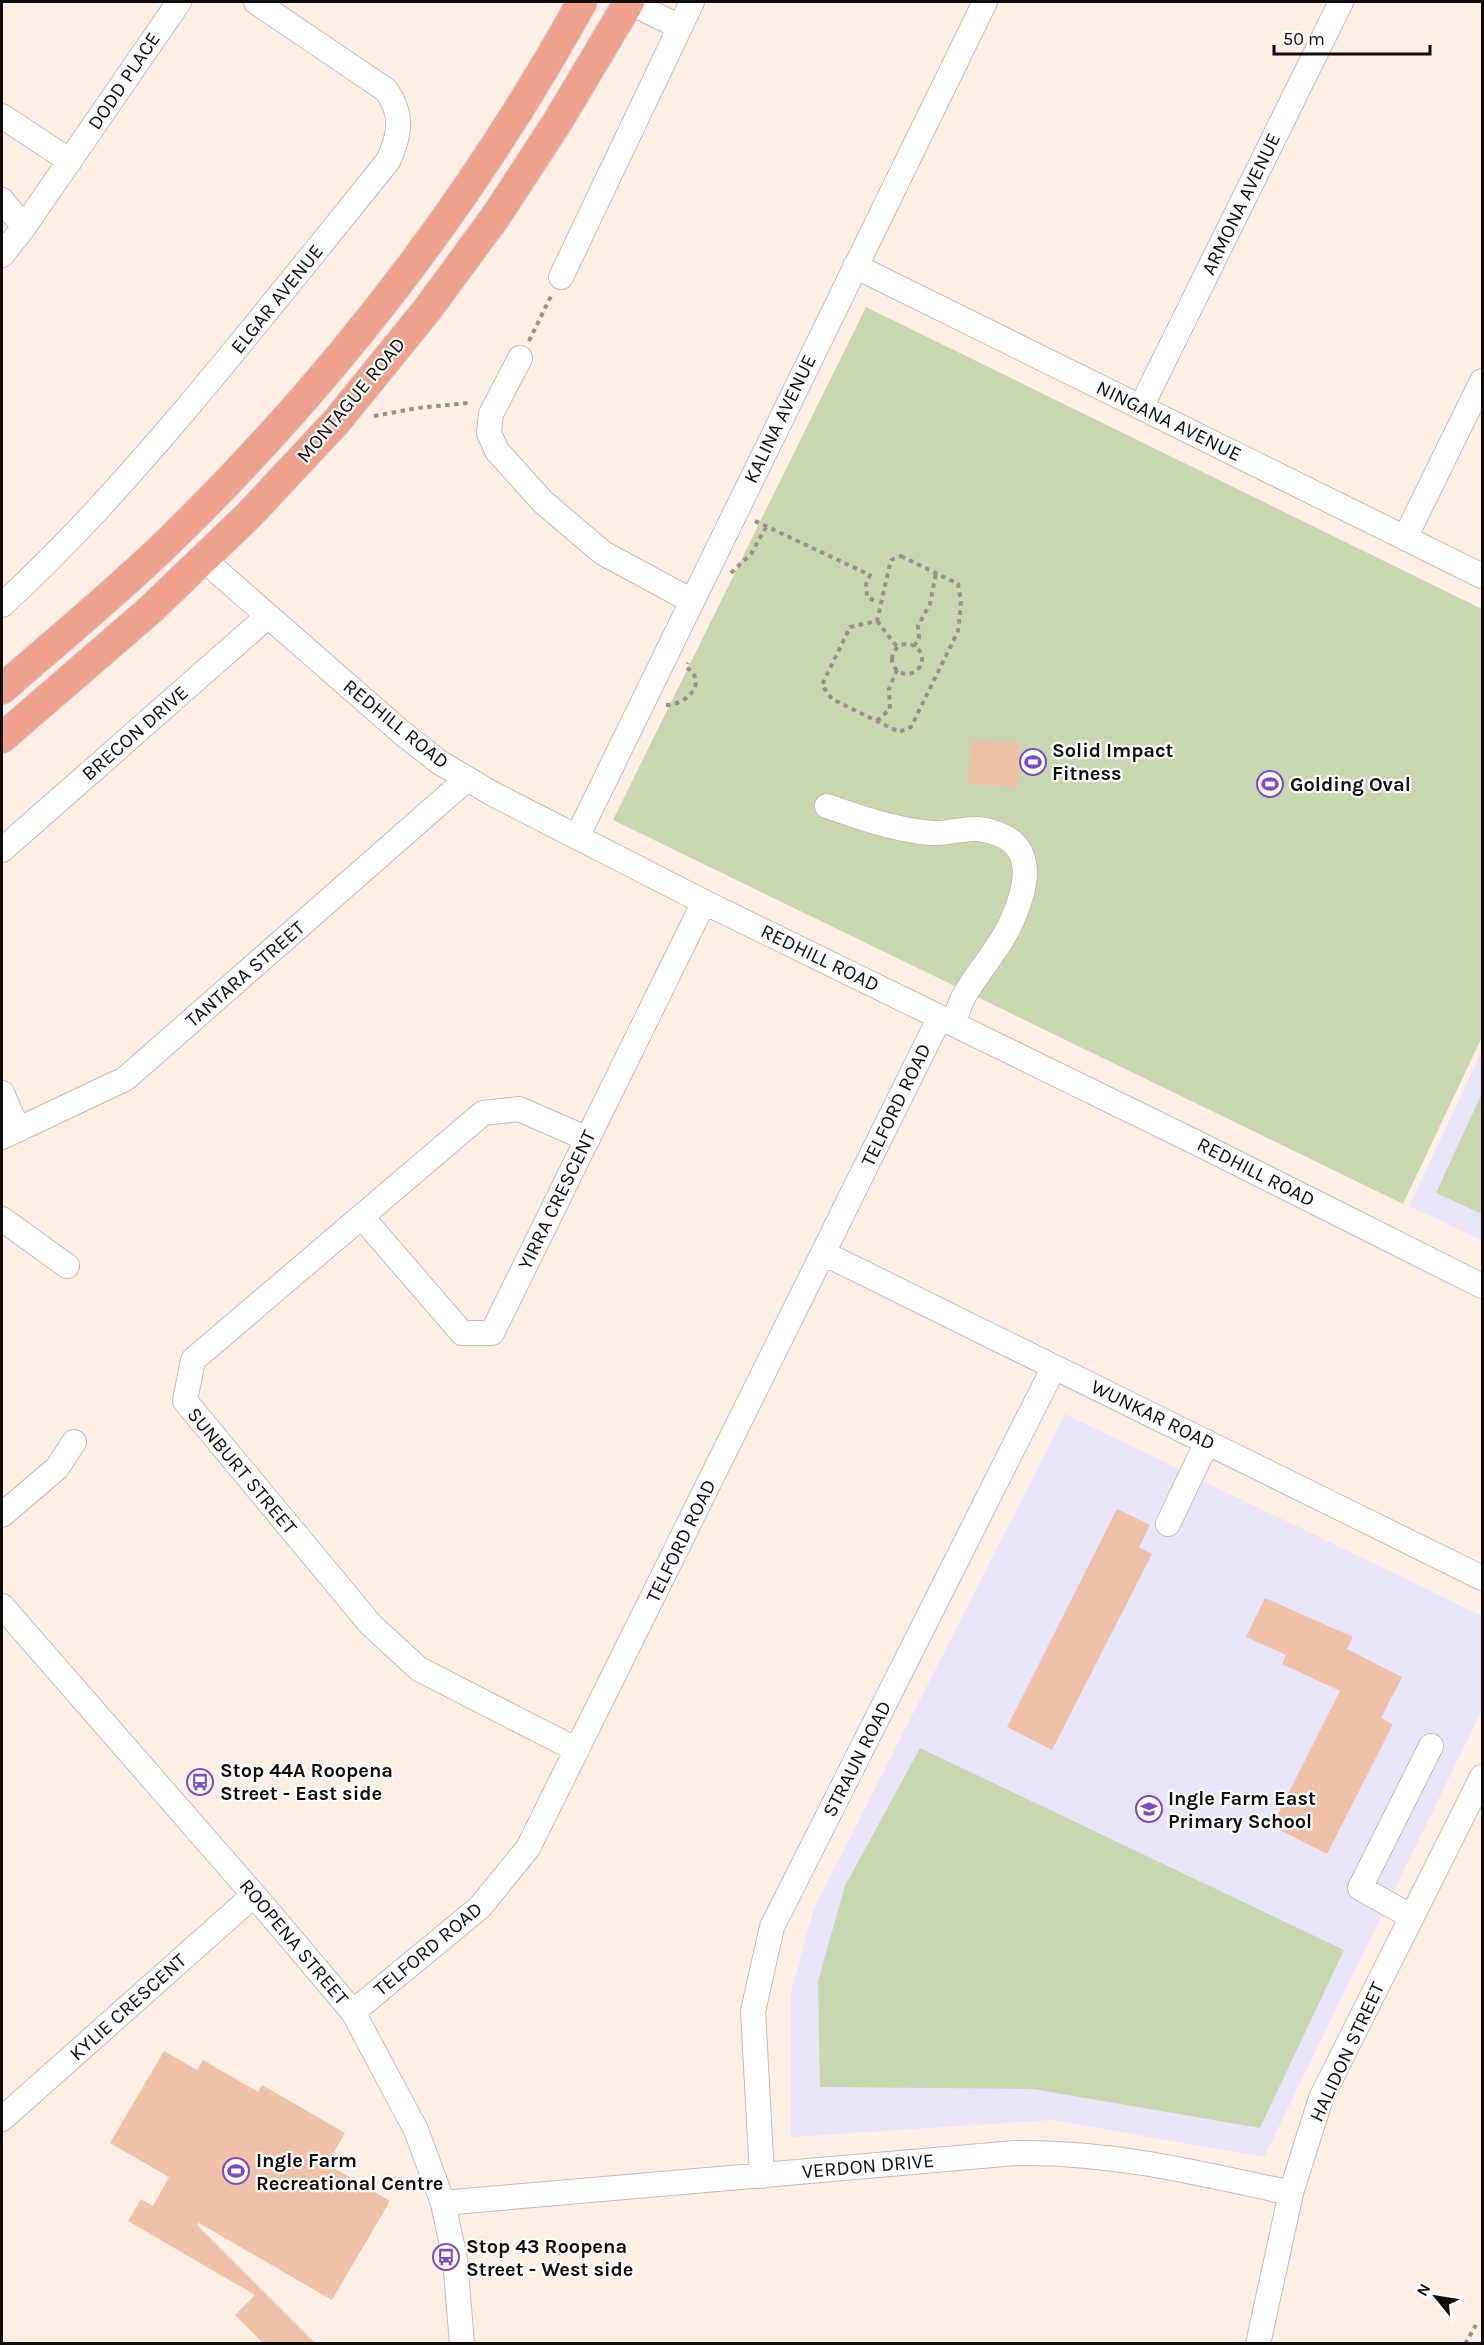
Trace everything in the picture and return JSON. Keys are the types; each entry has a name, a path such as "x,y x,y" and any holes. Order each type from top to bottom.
{"main road":[{"name":"MONTAGUE ROAD","path":"2,689 176,534 330,370 400,284 481,170 582,2"},
{"name":"MONTAGUE ROAD","path":"2,738 150,610 203,560 249,515 336,422 427,310 496,216 558,121 629,2"},
{"path":"176,534 203,560"}],"street":[{"name":"DODD PLACE","path":"2,255 70,161 178,2"},
{"name":"ELGAR AVENUE","path":"2,605 88,520 153,448 388,161 395,146 400,122 394,100 386,90 256,2"},
{"path":"629,2 680,27"},
{"path":"561,277 692,2"},
{"name":"KALINA AVENUE","path":"577,837 985,2"},
{"name":"ARMONA AVENUE","path":"1141,407 1341,2"},
{"path":"2,116 70,161"},
{"path":"2,200 24,227"},
{"name":"NINGANA AVENUE","path":"855,266 1482,576"},
{"path":"520,358 491,414 489,434 497,451 543,502 603,553 692,601"},
{"path":"1405,538 1482,381"},
{"name":"REDHILL ROAD","path":"203,560 401,732 439,762 467,779 704,903 947,1020 1482,1286"},
{"name":"BRECON DRIVE","path":"2,850 268,616"},
{"name":"TANTARA STREET","path":"10,1133 125,1079 467,779"},
{"name":"TELFORD ROAD","path":"352,2012 480,1907 528,1848 823,1253 947,1020 1007,930 1024,889 1025,858 1018,847 996,833 976,829 933,833 876,823 827,806"},
{"name":"YIRRA CRESCENT","path":"362,1216 462,1333 492,1333 704,903"},
{"path":"2,1094 10,1133"},
{"name":"SUNBURT STREET","path":"577,1750 419,1669 371,1625 185,1401 193,1360 483,1113 519,1109 588,1139"},
{"path":"2,1219 66,1266"},
{"name":"WUNKAR ROAD","path":"823,1253 1482,1578"},
{"name":"STRAUN ROAD","path":"762,2176 753,2011 772,1927 1054,1367"},
{"path":"2,1515 57,1468 74,1442"},
{"path":"1168,1524 1207,1442"},
{"name":"ROOPENA STREET","path":"2,1606 254,1894 352,2012 416,2130 443,2203 455,2259 462,2343"},
{"path":"1412,1917 1360,1888 1431,1746"},
{"name":"HALIDON STREET","path":"1258,2343 1291,2193 1321,2098 1482,1777"},
{"name":"KYLIE CRESCENT","path":"2,2119 254,1894"},
{"name":"VERDON DRIVE","path":"443,2203 1047,2152 1141,2161 1291,2193"}],"path":[{"path":"520,358 561,277"},
{"path":"373,416 417,408 468,403"},
{"path":"749,518 870,575 866,584 867,597 877,602"},
{"path":"727,577 751,554 766,526"},
{"path":"901,556 958,584 961,602 958,631 911,727 899,732 832,699 822,685 850,627 877,621 885,596 891,560 901,556"},
{"path":"914,646 919,638 918,626 930,604 936,573"},
{"path":"877,621 898,648"},
{"path":"904,644 914,646 921,654 921,664 918,668 909,673 897,670 892,657 898,648 904,644"},
{"path":"645,698 664,705 676,705 687,699 696,681 692,671 686,667 692,656"},
{"path":"877,721 890,709 889,689 897,670"},
{"path":"1465,2343 1476,2325"}],"shaded area":[{"path":"1482,1051 1482,1240 1409,1206"},
{"name":"Ingle Farm East Primary School","path":"1065,1414 1482,1616 1482,1710 1264,2157 1052,2120 791,2137 791,1992 814,1909"}],"green space":[{"path":"866,307 1482,609 1482,1037 1403,1204 613,820"},
{"path":"1482,1093 1482,1214 1436,1193"},
{"path":"920,1748 1344,1950 1260,2128 1033,2089 820,2087 818,1981 845,1886"}],"building":[{"path":"972,740 1020,742 1018,787 968,784"},
{"path":"1117,1509 1150,1525 1139,1547 1152,1554 1052,1750 1007,1727"},
{"path":"1265,1598 1353,1637 1347,1649 1402,1677 1381,1718 1393,1724 1327,1854 1272,1826 1340,1691 1282,1664 1286,1655 1246,1637"},
{"path":"164,2051 197,2070 203,2060 258,2092 262,2085 345,2133 327,2164 390,2201 332,2300 199,2223 197,2225 315,2343 263,2343 235,2315 255,2295 128,2221 141,2199 153,2206 169,2177 110,2143"}],"place":[{"name":"Solid Impact Fitness","path":"1033,762"},
{"name":"Golding Oval","path":"1270,784"},
{"name":"Stop 44A Roopena Street - East side","path":"200,1782"},
{"name":"Ingle Farm East Primary School","path":"1149,1809"},
{"name":"Ingle Farm Recreational Centre","path":"236,2171"},
{"name":"Stop 43 Roopena Street - West side","path":"446,2257"}]}
